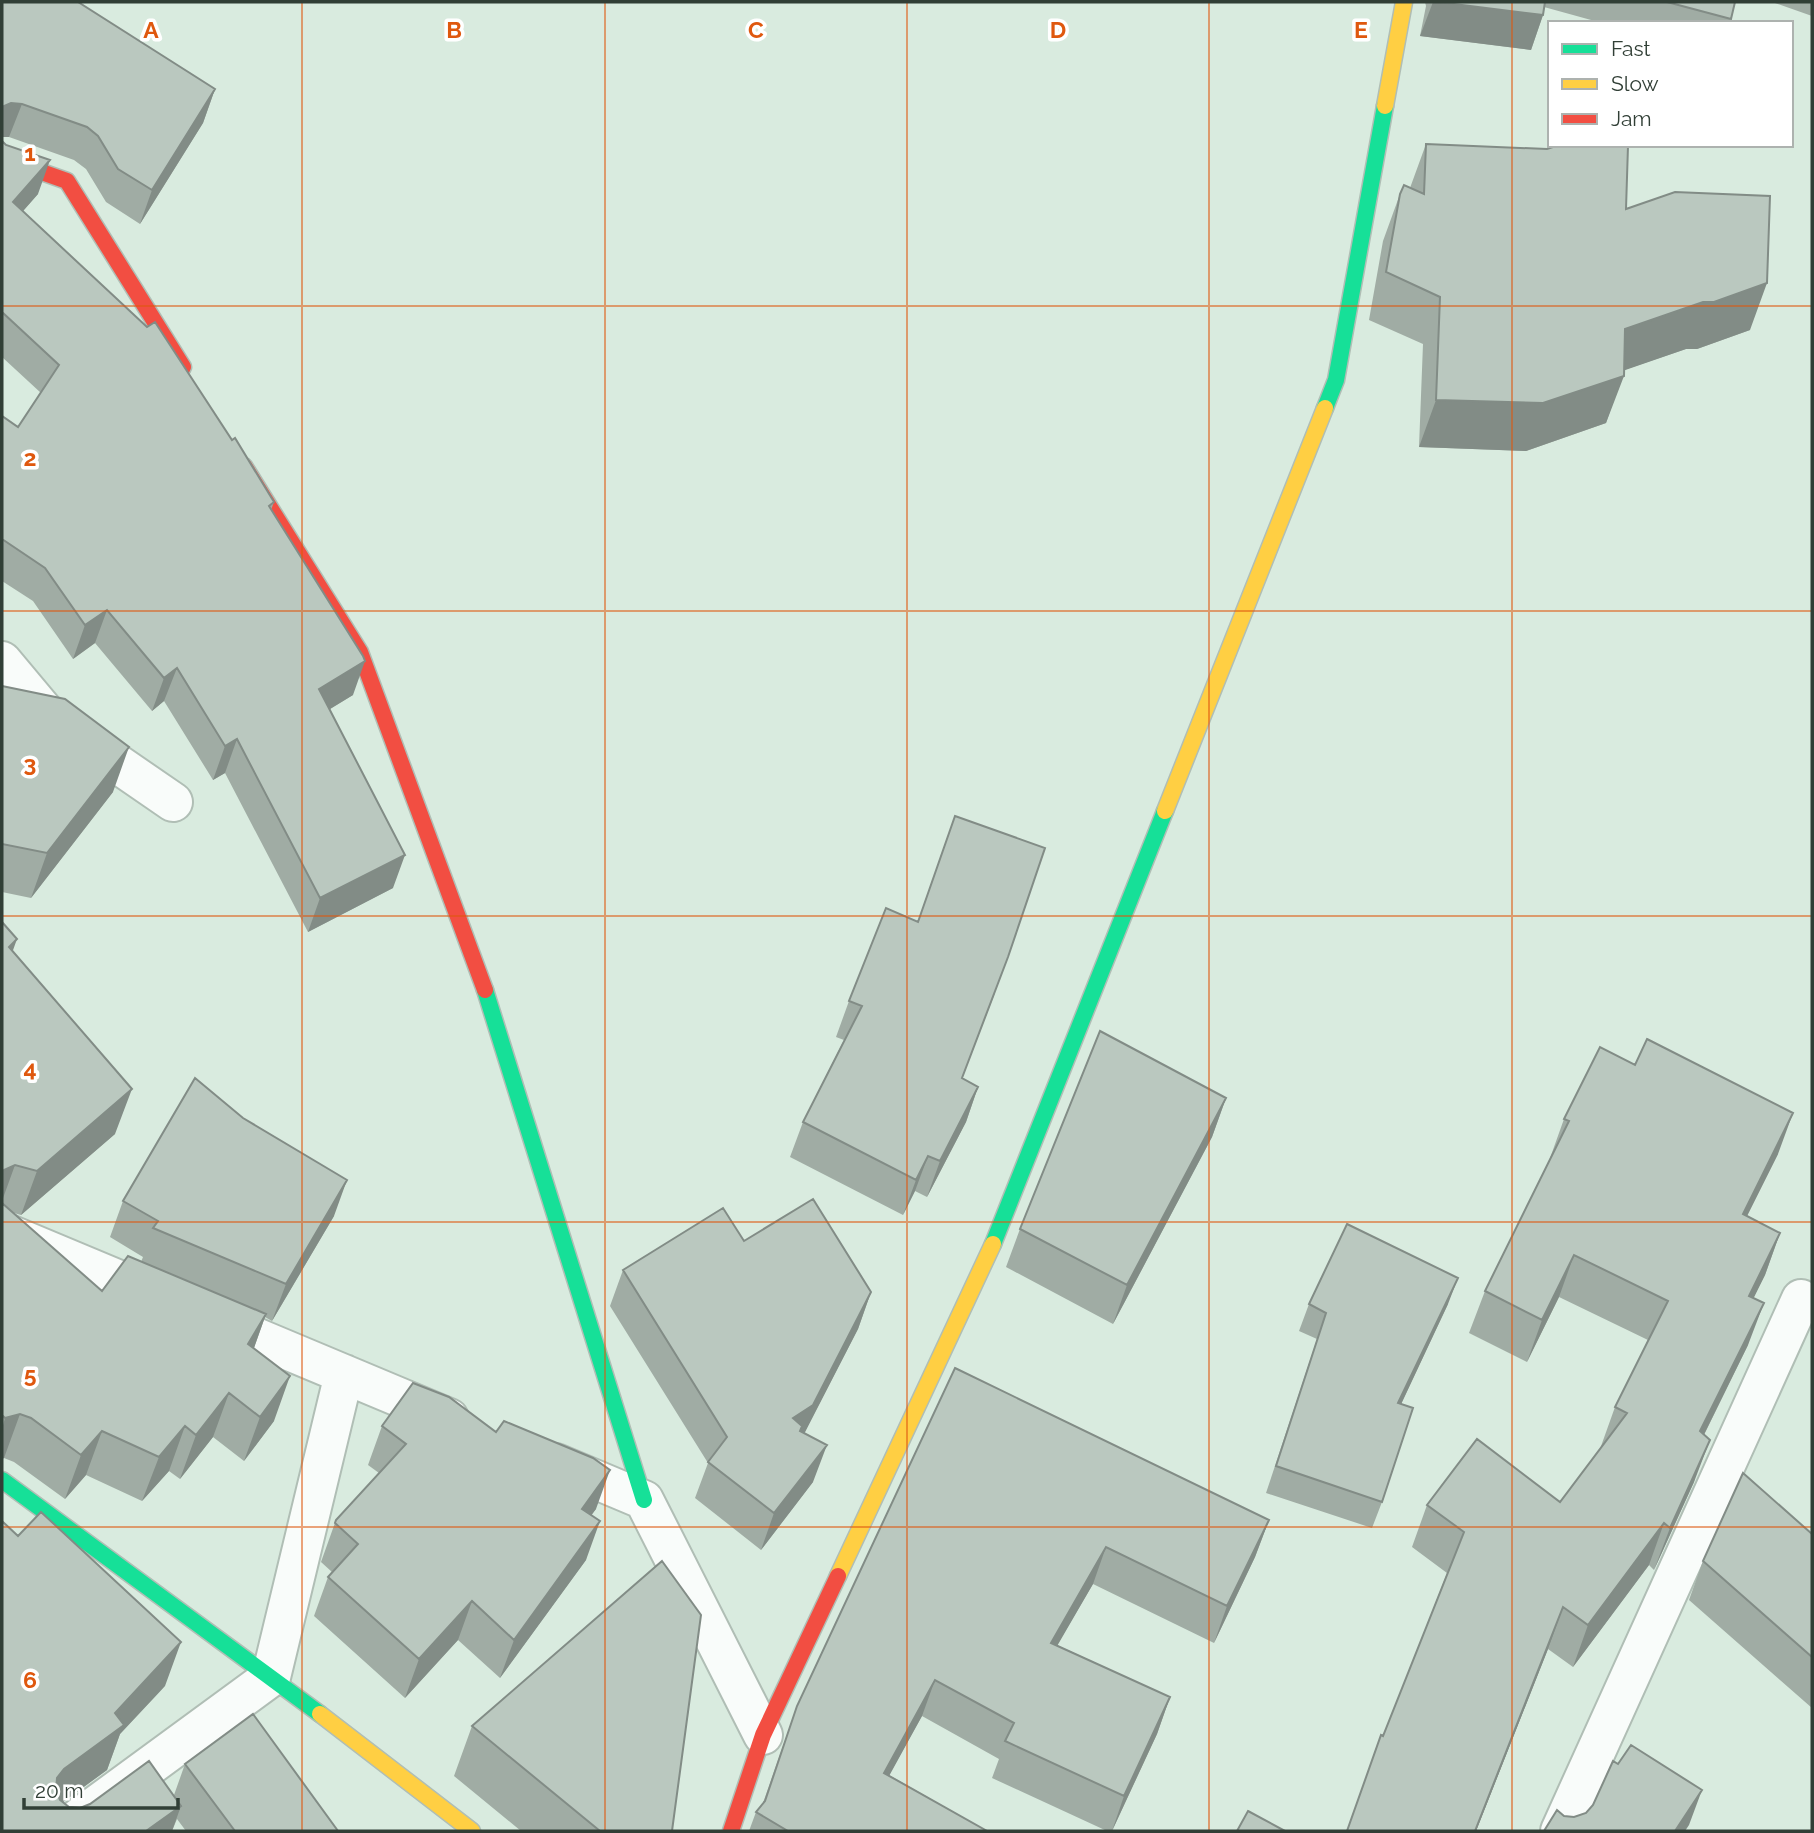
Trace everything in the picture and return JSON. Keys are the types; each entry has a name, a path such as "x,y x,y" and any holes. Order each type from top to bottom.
{"street":[{"path":"731,1831 763,1735 995,1240 1336,380 1404,2"},
{"path":"2,158 67,181 192,381"},
{"path":"236,452 360,652 495,1017 644,1500 763,1735"},
{"path":"2,661 48,716 173,802"},
{"path":"2,711 48,716"},
{"path":"2,1231 481,1432"},
{"path":"1560,1831 1801,1299"},
{"path":"61,1831 271,1676 344,1374"},
{"path":"519,1448 644,1500"},
{"path":"2,1480 271,1676 472,1831"}],"building":[{"path":"2,2 78,2 215,89 152,190 118,169 98,136 87,127 22,104 11,103 2,107"},
{"path":"1438,2 1545,2 1543,15"},
{"path":"1667,2 1735,2 1731,19"},
{"path":"2,141 6,145 50,160 13,202 147,327 155,322 232,440 235,438 274,502 269,506 363,656 365,661 319,689 405,855 320,898 237,739 225,746 177,668 164,678 107,610 85,625 45,568 2,539 2,416 18,427 59,365 2,312"},
{"path":"1426,144 1547,149 1628,147 1626,209 1675,192 1770,196 1767,283 1625,329 1624,376 1543,403 1436,400 1440,297 1386,272 1404,185 1424,194"},
{"path":"2,686 65,699 129,747 47,853 2,844"},
{"path":"955,816 1045,848 1008,957 962,1078 978,1087 940,1161 928,1156 916,1180 803,1122 862,1006 849,1001 886,908 918,922"},
{"path":"2,922 17,939 9,947 132,1089 37,1171 15,1165 4,1170 2,1175"},
{"path":"1100,1031 1226,1098 1127,1285 1020,1229"},
{"path":"1647,1039 1793,1113 1743,1214 1780,1233 1749,1296 1764,1303 1700,1431 1710,1440 1670,1528 1664,1523 1588,1625 1563,1607 1475,1831 1347,1831 1381,1735 1383,1736 1464,1532 1427,1505 1477,1439 1560,1502 1627,1413 1615,1407 1668,1301 1574,1255 1542,1320 1485,1291 1569,1121 1564,1119 1600,1047 1635,1065"},
{"path":"195,1078 243,1118 347,1180 286,1284 153,1228 158,1221 123,1201"},
{"path":"813,1199 871,1292 813,1405 793,1418 802,1426 800,1431 827,1445 774,1513 708,1462 727,1437 623,1270 723,1208 744,1241"},
{"path":"2,1203 102,1291 128,1256 266,1314 248,1344 290,1376 260,1417 229,1393 196,1435 185,1426 159,1457 102,1431 81,1455 31,1418 20,1414 5,1418 2,1415"},
{"path":"1347,1224 1458,1278 1398,1403 1413,1408 1382,1502 1276,1466 1326,1313 1309,1304"},
{"path":"955,1368 1269,1520 1227,1606 1106,1547 1051,1643 1170,1697 1124,1796 1005,1741 1014,1723 935,1680 884,1773 987,1831 788,1831 756,1812 765,1801 797,1706"},
{"path":"413,1383 449,1397 496,1432 504,1421 593,1458 610,1470 582,1509 600,1521 514,1640 472,1601 419,1659 328,1577 358,1544 335,1523 336,1520 406,1444 382,1426"},
{"path":"1743,1473 1812,1534 1812,1657 1703,1561"},
{"path":"41,1512 181,1642 115,1713 124,1725 64,1769 57,1778 56,1790 60,1800 69,1807 80,1808 90,1804 149,1761 181,1806 146,1831 2,1831 2,1521 18,1536"},
{"path":"662,1561 701,1615 672,1831 600,1831 472,1726"},
{"path":"253,1714 338,1831 235,1831 185,1764"},
{"path":"1631,1745 1702,1790 1675,1831 1544,1831 1557,1810 1564,1816 1574,1817 1586,1813 1593,1805 1613,1761 1618,1764"},
{"path":"1248,1811 1285,1831 1237,1831"}],"traffic: fast":[{"path":"1325,408 1336,380 1385,106"},
{"path":"993,1244 1165,811"},
{"path":"485,990 644,1500"},
{"path":"2,1480 320,1714"}],"traffic: slow":[{"path":"1385,106 1404,2"},
{"path":"1165,811 1325,408"},
{"path":"838,1576 993,1244"},
{"path":"320,1714 472,1831"}],"traffic: jam":[{"path":"2,158 67,181 183,367"},
{"path":"244,466 360,652 485,990"},
{"path":"731,1831 763,1735 838,1576"}]}
